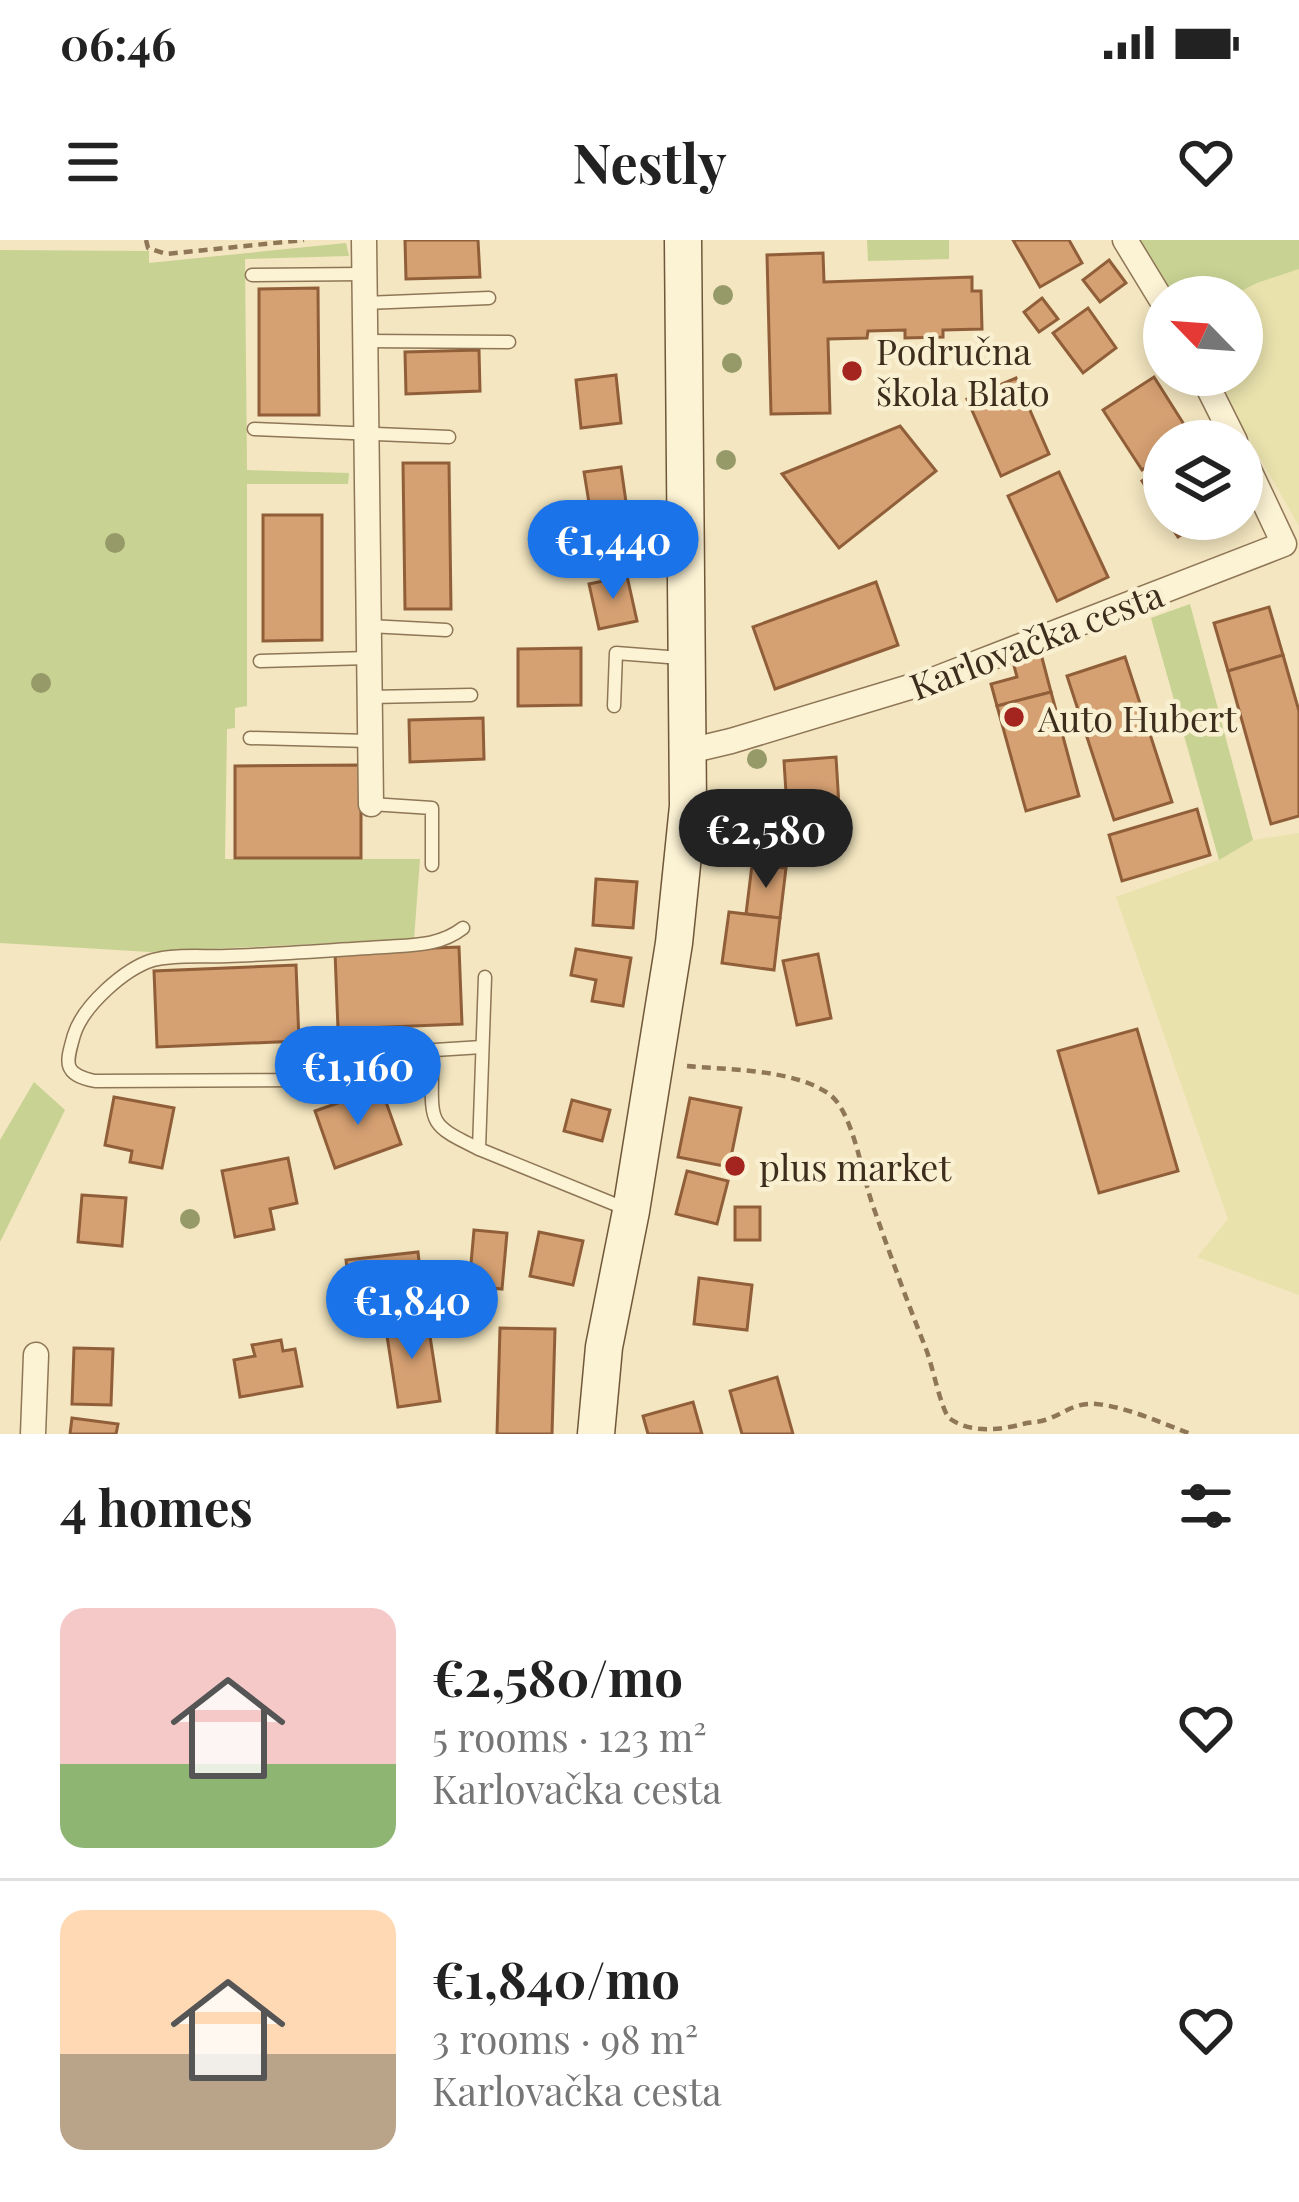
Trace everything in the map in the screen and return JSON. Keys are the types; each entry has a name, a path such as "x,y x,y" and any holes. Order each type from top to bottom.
{"street":[{"path":"364,240 371,804"},
{"path":"596,1434 604,1347 674,944 688,806 682,240"},
{"path":"1126,240 1147,276"},
{"name":"Karlovačka cesta","path":"689,751 933,680 1292,543 1263,492"},
{"path":"33,1434 36,1355"}],"lane":[{"path":"252,275 364,274"},
{"path":"365,303 489,298"},
{"path":"365,340 509,342"},
{"path":"254,429 449,437"},
{"path":"369,626 446,629"},
{"path":"614,706 616,653 688,658"},
{"path":"260,661 369,658"},
{"path":"370,697 470,695"},
{"path":"250,738 370,741"},
{"path":"371,804 432,808 432,865"},
{"path":"464,928 442,941 422,944 155,959 130,970 103,992 76,1028 68,1062 77,1077 94,1081 310,1080 356,1055 482,1047"},
{"path":"479,1149 485,977"},
{"path":"432,1073 431,1111 436,1124 479,1149 631,1211"}],"path":[{"path":"146,240 148,248 166,254 304,240"},
{"path":"675,1065 789,1078 814,1085 837,1100 949,1418 977,1432 1005,1431 1046,1420 1071,1406 1097,1404 1191,1434"}],"shaded area":[{"path":"1299,269 1299,526 1263,463 1263,420 1239,420 1225,396 1263,396 1263,281"},
{"path":"1299,833 1299,1295 1197,1257 1228,1219 1116,897 1219,860 1253,840"}],"green space":[{"path":"867,240 949,240 949,259 868,261"},
{"path":"1133,240 1299,240 1299,269 1263,281 1263,276 1155,276"},
{"path":"346,243 349,256 245,259 247,470 349,473 348,484 247,484 247,706 235,708 235,728 227,729 225,859 420,859 414,939 150,952 0,943 0,250 149,251 149,263"},
{"path":"1190,604 1253,840 1219,860 1151,618"},
{"path":"34,1082 65,1110 0,1242 0,1140"}],"building":[{"path":"405,240 478,240 480,277 406,279"},
{"path":"1013,240 1069,240 1082,263 1040,287"},
{"path":"823,253 824,282 972,277 972,291 981,291 982,329 943,330 943,337 905,338 905,330 828,339 830,413 771,414 767,255"},
{"path":"1109,260 1126,283 1100,302 1083,280"},
{"path":"318,288 319,415 259,415 259,289"},
{"path":"1042,298 1058,319 1039,332 1024,312"},
{"path":"1088,308 1116,348 1083,373 1053,333"},
{"path":"479,350 480,391 406,394 405,352"},
{"path":"616,375 621,423 581,428 576,380"},
{"path":"1016,378 1049,454 1001,476 967,399"},
{"path":"1143,384 1143,396 1166,396 1181,420 1143,420 1142,470 1103,410"},
{"path":"900,426 936,471 839,548 782,474"},
{"path":"403,463 449,463 451,609 405,609"},
{"path":"621,467 627,509 591,515 584,472"},
{"path":"1059,472 1108,577 1057,601 1008,496"},
{"path":"263,515 322,515 322,640 263,641"},
{"path":"627,576 637,621 599,629 589,584"},
{"path":"876,582 898,645 775,689 753,627"},
{"path":"1269,607 1283,655 1228,671 1214,623"},
{"path":"581,648 581,705 518,706 518,649"},
{"path":"1041,654 1051,692 997,706 991,684 1017,677 1013,662"},
{"path":"1283,655 1299,711 1299,816 1271,824 1228,671"},
{"path":"1125,657 1172,802 1114,820 1067,676"},
{"path":"1051,692 1079,796 1026,811 997,706"},
{"path":"483,718 484,759 410,762 409,720"},
{"path":"836,757 839,806 787,809 784,761"},
{"path":"361,765 361,858 235,858 235,766"},
{"path":"820,807 822,841 788,843 787,809"},
{"path":"1197,809 1210,855 1122,881 1109,835"},
{"path":"752,865 786,868 780,918 746,914"},
{"path":"596,879 637,882 633,928 593,925"},
{"path":"729,912 780,918 774,970 722,963"},
{"path":"459,947 462,1024 338,1029 335,952"},
{"path":"576,949 631,958 623,1006 592,1001 596,980 571,975"},
{"path":"818,954 831,1018 797,1025 783,961"},
{"path":"296,965 299,1041 157,1047 154,971"},
{"path":"1137,1029 1178,1171 1099,1193 1058,1051"},
{"path":"381,1088 401,1144 335,1168 315,1111"},
{"path":"114,1097 174,1108 162,1168 130,1162 132,1151 105,1145"},
{"path":"690,1098 741,1108 729,1167 678,1157"},
{"path":"572,1100 610,1110 602,1141 564,1131"},
{"path":"288,1158 297,1203 270,1209 274,1229 235,1237 222,1171"},
{"path":"687,1171 728,1181 717,1224 676,1214"},
{"path":"82,1195 126,1198 122,1246 78,1242"},
{"path":"735,1207 760,1207 760,1240 735,1240"},
{"path":"474,1230 507,1233 502,1289 469,1286"},
{"path":"539,1232 583,1241 573,1285 530,1276"},
{"path":"418,1252 423,1298 352,1306 346,1260"},
{"path":"699,1278 752,1285 747,1330 694,1324"},
{"path":"427,1317 440,1401 398,1407 385,1323"},
{"path":"500,1328 555,1329 552,1434 497,1434"},
{"path":"281,1340 283,1351 295,1349 302,1386 240,1397 234,1360 255,1356 252,1345"},
{"path":"74,1348 113,1349 111,1405 72,1404"},
{"path":"777,1377 793,1434 742,1434 730,1391"},
{"path":"693,1402 702,1434 648,1434 643,1416"},
{"path":"72,1418 118,1424 116,1434 70,1434"}],"place":[{"name":"Područna škola Blato","path":"852,371"},
{"name":"Auto Hubert","path":"1014,717"},
{"name":"plus market","path":"735,1166"}]}
